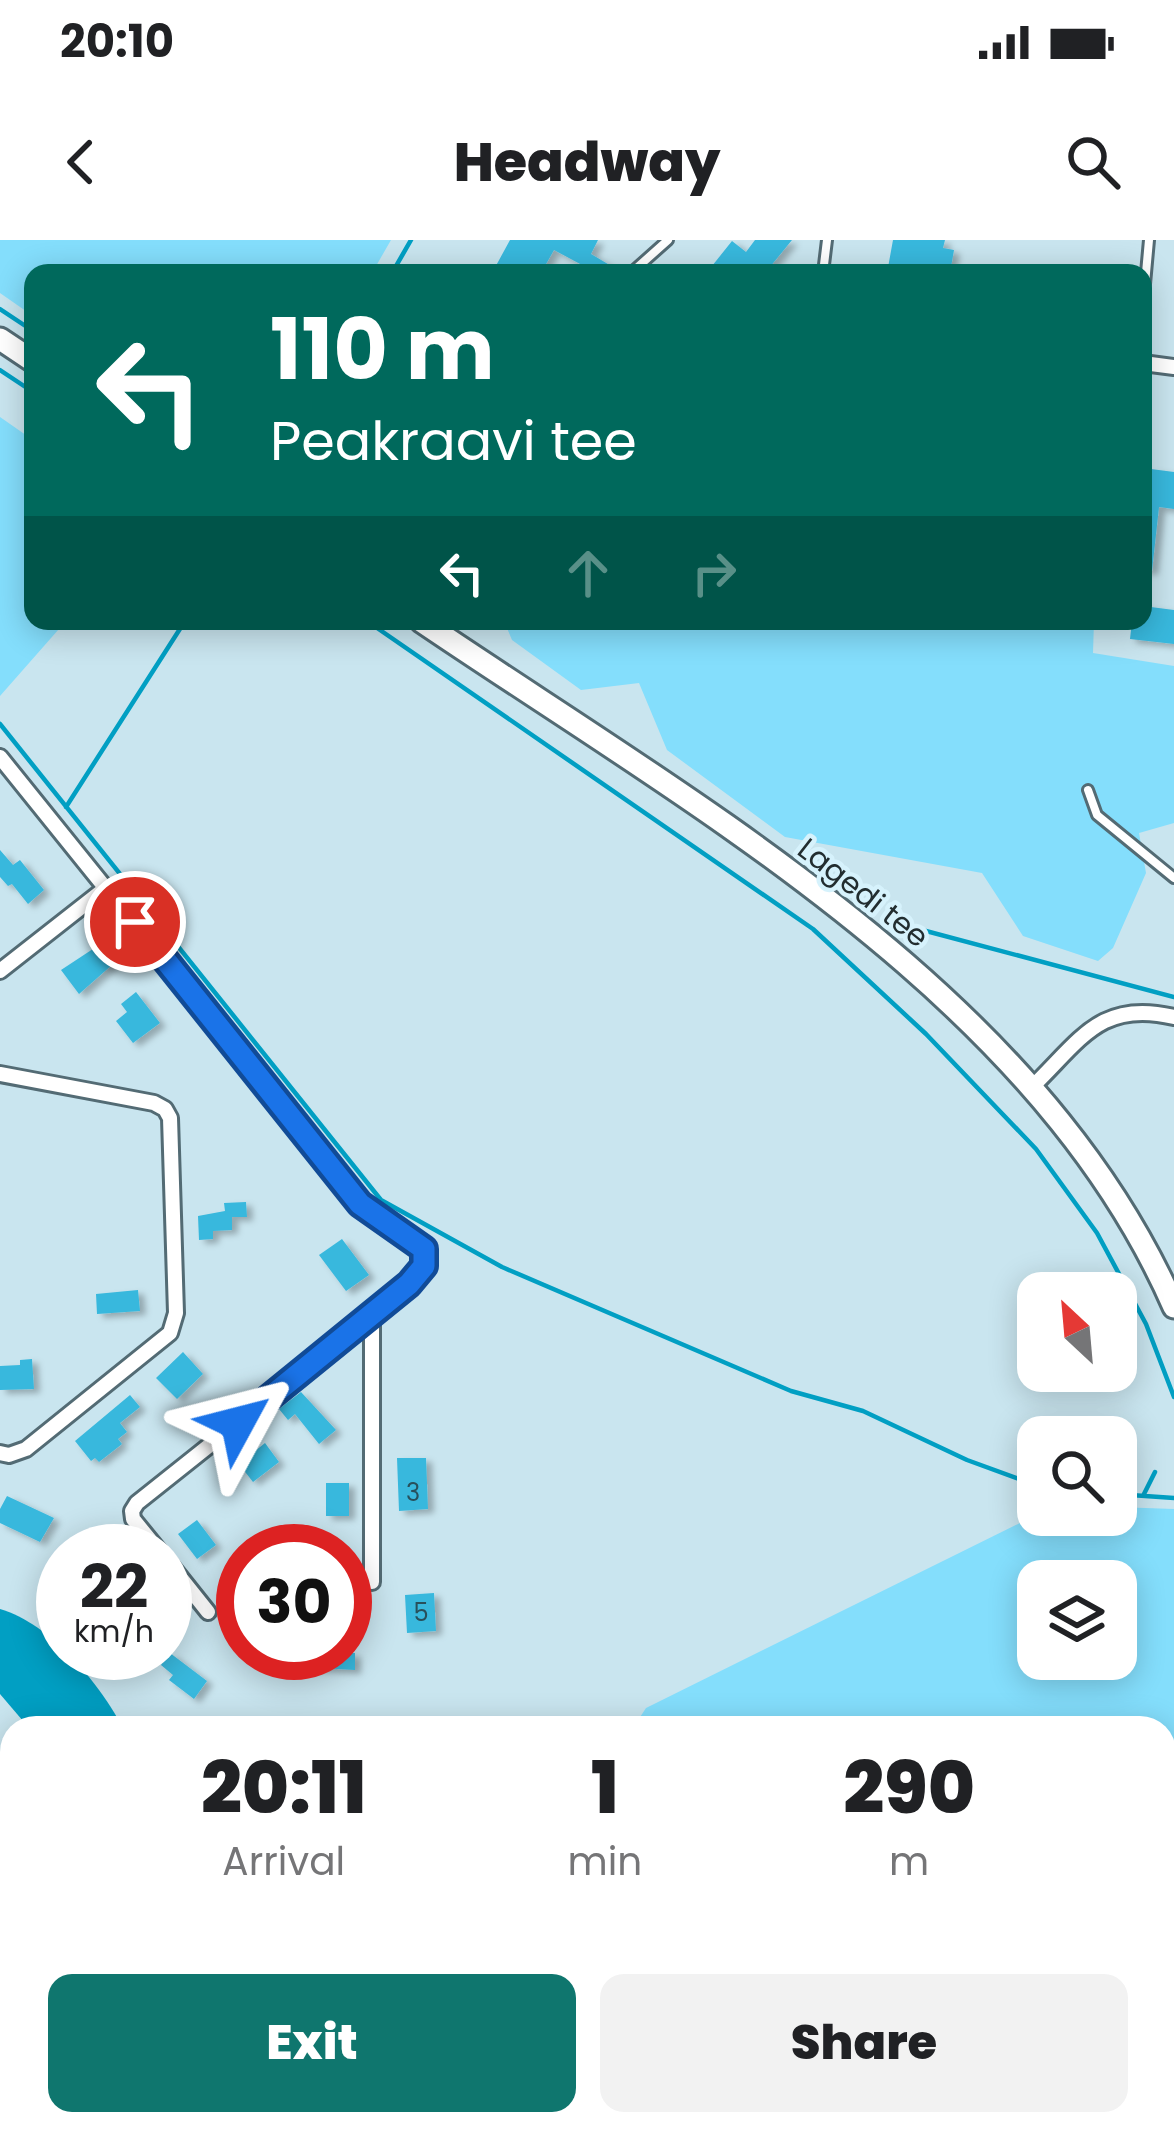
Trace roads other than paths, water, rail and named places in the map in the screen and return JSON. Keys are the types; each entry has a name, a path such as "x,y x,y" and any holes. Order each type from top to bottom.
{"street":[{"name":"Lagedi tee","path":"434,630 715,820 851,918 930,985 1031,1088 1109,1187 1174,1307"},
{"path":"0,757 360,1204 424,1249 424,1266 373,1316 137,1503 132,1511 137,1524"},
{"path":"0,971 107,887"},
{"path":"1031,1088 1104,1018 1130,1011 1174,1017"},
{"path":"0,1074 165,1109 170,1118 176,1313 170,1333 26,1449 9,1456 0,1453"},
{"path":"372,1582 373,1316"},
{"path":"192,1592 208,1612"}],"lane":[{"path":"641,264 668,240"},
{"path":"1088,790 1097,815 1174,878"}],"waterway":[{"path":"397,264 411,240"},
{"path":"0,309 24,325"},
{"path":"0,370 24,386"},
{"path":"66,807 179,630"},
{"path":"380,630 813,929 926,1034 1036,1149 1097,1233 1146,1324 1174,1397"},
{"path":"0,724 381,1200 502,1267 791,1391 863,1411 1017,1478"},
{"path":"911,927 1174,997"},
{"path":"1144,1494 1155,1472"},
{"path":"1137,1495 1174,1498"}]}
